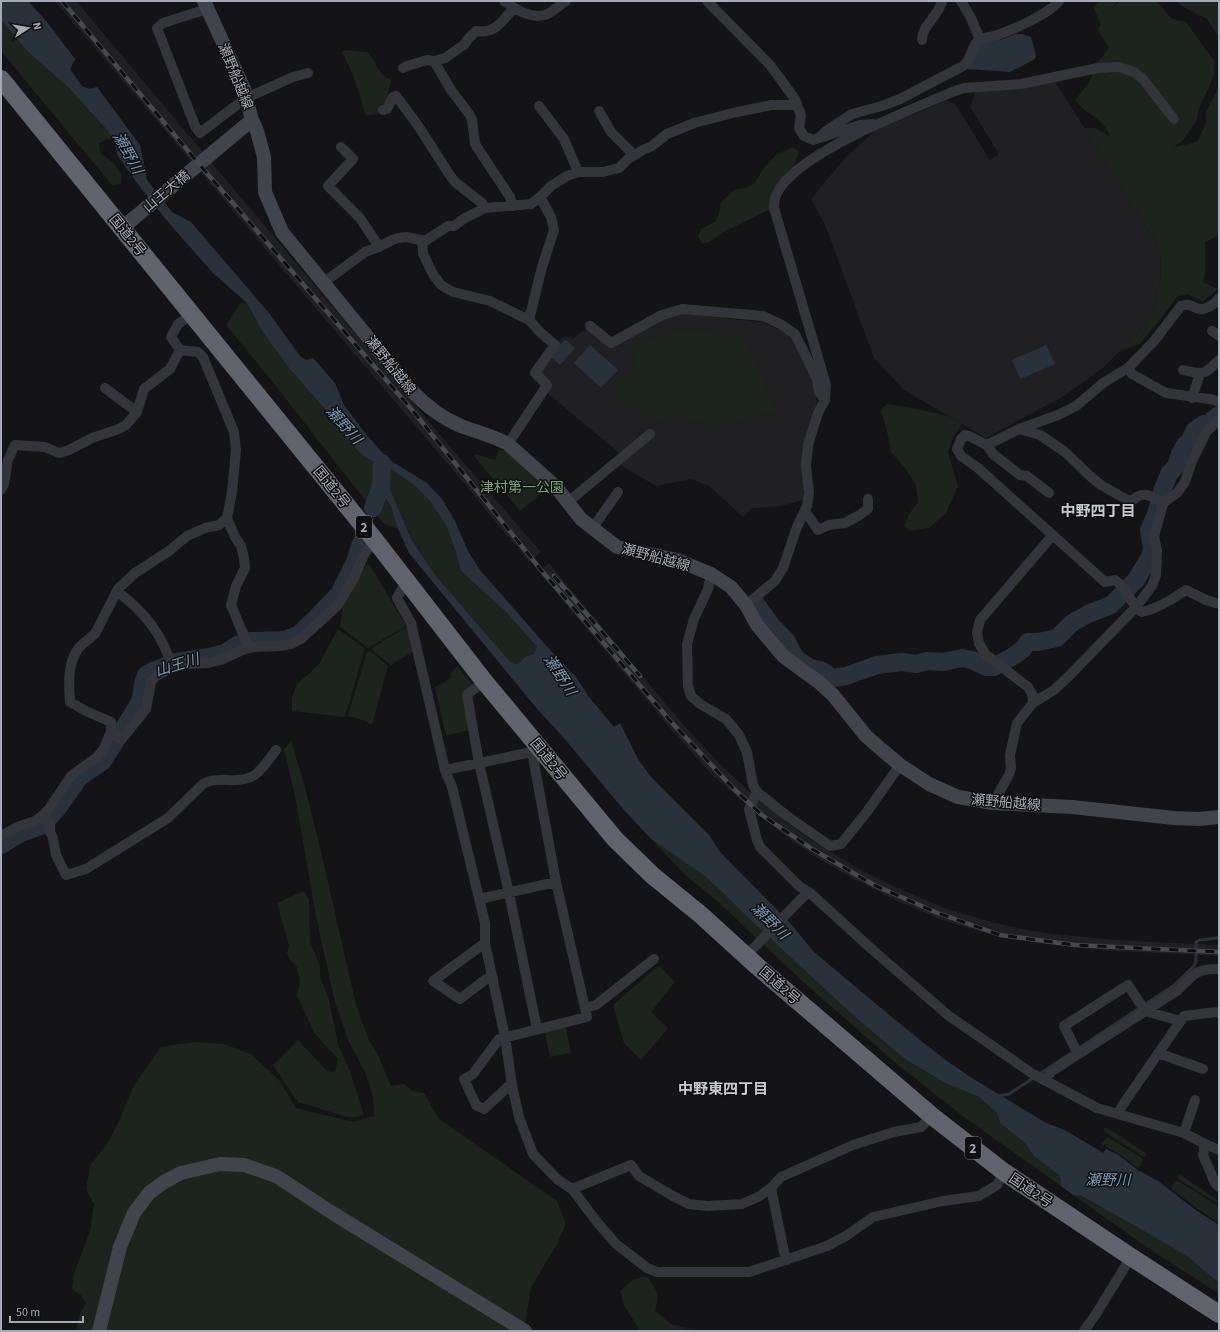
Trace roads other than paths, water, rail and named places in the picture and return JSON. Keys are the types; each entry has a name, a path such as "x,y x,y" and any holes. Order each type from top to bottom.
{"highway":[{"name":"国道2号","path":"1,79 374,539 406,582 484,680 536,750 615,839 652,875 752,950 932,1116 1004,1172 1130,1257 1219,1314"}],"main road":[{"name":"瀬野船越線","path":"206,5 244,89 264,157 265,192 282,232 411,390 424,403 456,424 501,440 508,444 556,487 581,519 617,547 677,560 711,574 731,587 746,605 757,625 784,656 820,682 833,695 866,736 900,765 929,784 958,797 993,803 1072,806 1180,818 1198,819 1219,817"},
{"name":"山王大橋","path":"122,228 252,120"},
{"path":"99,1331 120,1247 134,1213 149,1193 181,1173 220,1164 244,1165 276,1176 334,1214 525,1331"}],"street":[{"path":"504,1 527,15 546,14 566,1"},
{"path":"707,1 770,65 795,99 801,115 799,128 801,133 808,139 813,140 860,125 881,123"},
{"path":"922,40 924,30 936,14 942,1"},
{"path":"961,1 980,40"},
{"path":"819,138 826,131 852,114 882,106 900,99 963,66 968,63 974,47 980,40 1000,34 1048,11 1059,1"},
{"path":"206,5 163,23 156,28 195,126 200,133 246,98 293,77 308,73"},
{"path":"403,68 427,60 434,61 445,58 465,44 476,31 483,32 494,30 514,8"},
{"path":"434,61 451,90 470,115 475,144 510,197 513,206"},
{"path":"746,605 775,581 783,568 797,527 807,506 809,493 806,466 808,445 818,413 825,400 826,385 824,375 774,208 776,194 785,182 797,170 826,150 881,123 964,88 1021,84 1111,66 1126,68 1142,78 1174,119"},
{"path":"382,110 387,109 396,96 419,127 455,182 482,203 485,208"},
{"path":"323,283 365,252 398,238 406,237 425,241 448,226 454,226 465,218 485,208 531,204 551,186 567,176 578,172 603,172 619,168 628,159 652,146 667,134 694,123 772,105 797,105"},
{"path":"539,106 564,139 578,172"},
{"path":"599,111 611,132 634,155"},
{"path":"341,147 353,159 328,186 360,218 379,247"},
{"path":"528,320 542,267 554,230 551,217 540,197"},
{"path":"422,241 423,254 434,276 441,285 453,292 490,301 528,320 555,345 535,373 547,385 508,444"},
{"path":"987,446 1019,429 1058,416 1076,406 1103,383 1128,368 1155,340 1181,306 1187,304 1199,309 1207,308 1218,301 1219,298"},
{"path":"590,326 611,343 662,315 682,309 763,316 780,324 795,334 817,379 819,392 825,400"},
{"path":"192,314 178,324 171,337 180,350 198,352 203,357 234,432 236,450 232,492 227,518 234,537 241,546 245,568 236,586 231,605 248,645"},
{"path":"1,490 4,484 8,460 15,444 45,447 59,453 69,450 92,438 119,429 131,421 137,412 144,389 170,369 180,350"},
{"path":"1183,370 1200,374 1207,372 1219,360"},
{"path":"1128,368 1132,374 1166,393 1192,398 1210,399 1219,402"},
{"path":"1192,398 1200,374"},
{"path":"105,388 137,412"},
{"path":"993,803 1011,768 1010,755 1017,723 1033,703 1054,690 1063,682 1136,607 1152,586 1156,575 1156,551 1154,537 1163,503 1177,493 1185,482 1192,461 1207,431 1219,420"},
{"path":"1019,429 1040,435 1065,452 1091,477 1131,502 1136,496 1145,494 1156,498 1163,503"},
{"path":"568,502 650,434"},
{"path":"1049,493 1027,476 1020,474 993,454 987,446 970,436 965,435 961,439 957,449 961,456 978,468 1105,582 1115,580 1119,583 1136,607 1142,612 1168,602 1186,590 1206,600 1219,604"},
{"path":"592,529 618,492"},
{"path":"805,510 818,530 845,523 858,516 868,509 868,499"},
{"path":"227,518 218,525 205,528 187,536 169,551 135,573 117,591 92,637 84,642 74,656 70,671 70,702 111,722 111,733 103,750 97,757 71,776 49,809 45,818 53,838 56,855 66,875 86,869 168,818 203,784 215,780 237,781 249,778 259,772 276,750"},
{"path":"1033,703 1033,696 1028,687 985,654 979,643 977,632 980,620 1052,536"},
{"path":"111,733 121,739 143,715 146,710 151,682 171,665 221,660 248,645 285,645 301,639 338,605 374,539"},
{"path":"711,574 708,589 694,618 687,644 688,686 691,696 700,704 726,719 739,735 747,752 753,785 757,792 787,816 830,846 841,844 866,813 900,765"},
{"path":"406,582 397,598 411,623 445,770 452,787 485,923 485,943 505,1037 512,1085 519,1117 533,1154 557,1179 572,1189 596,1222 616,1244 647,1268 657,1272 749,1272 827,1246 846,1236 873,1217 943,1201 979,1196 997,1185 1004,1172"},
{"path":"117,591 134,604 153,626 162,640 171,665"},
{"path":"484,680 467,695 479,763 509,893 537,1029"},
{"path":"445,770 536,750 556,882 587,1017 499,1039 473,1074 464,1079 476,1105 484,1109 512,1085"},
{"path":"757,792 749,809 760,846 800,887 809,892 949,1016 1033,1074 1097,1108 1184,1133 1219,1150"},
{"path":"1,836 17,827 45,818"},
{"path":"479,899 556,882"},
{"path":"752,950 809,892"},
{"path":"485,943 433,981 460,1000 486,979 493,978"},
{"path":"585,1008 596,1005 654,959"},
{"path":"1044,1080 1052,1071 1078,1054 1142,1007 1178,990 1200,970 1219,969"},
{"path":"1078,1054 1064,1026 1128,985 1142,1007 1181,1021"},
{"path":"1118,1114 1184,1016 1216,1012 1219,1013"},
{"path":"1158,1053 1203,1069"},
{"path":"1184,1133 1195,1100"},
{"path":"572,1189 631,1165 639,1176 689,1204 708,1206 742,1204 758,1197 771,1188 781,1177 853,1145 894,1132 921,1127 932,1116"},
{"path":"1205,1144 1203,1155 1215,1183 1219,1187"},
{"path":"771,1188 784,1252 788,1260"},
{"path":"1084,1331 1096,1314 1130,1257"}],"water":[{"name":"瀬野川","path":"1,1 28,1 47,22 75,59 70,69 82,86 89,89 97,87 140,145 147,180 172,212 191,222 269,313 300,356 306,360 313,358 335,383 344,405 365,433 388,459 427,483 442,499 455,521 468,551 480,570 550,650 576,677 589,697 614,727 620,723 638,759 651,777 709,835 720,852 791,924 814,952 944,1059 972,1078 1046,1123 1065,1130 1103,1153 1106,1149 1117,1154 1138,1170 1158,1181 1197,1211 1219,1225 1219,1283 1188,1257 1080,1195 1073,1195 1061,1186 1060,1176 1034,1156 1025,1143 1000,1123 997,1113 979,1097 945,1083 905,1059 855,1017 705,876 651,839 623,809 564,738 538,710 409,553 398,529 391,507 378,484 377,471 374,462 363,456 346,438 331,416 289,368 262,331 247,303 213,273 168,222 118,156 114,141 107,130 68,87 28,52 1,20","holes":["385,465 414,485 429,500 446,525 461,571 506,612 537,647 534,654 525,657 518,664 511,663 436,576 411,539 384,472"]},
{"path":"1016,34 1031,37 1036,55 1035,59 1010,72 968,69 980,43 1000,40"},
{"path":"566,340 575,348 560,365 551,357 563,341"},
{"path":"590,345 618,370 601,388 574,363"},
{"path":"1046,345 1055,364 1020,379 1012,360"}],"waterway":[{"path":"756,604 771,625 786,640 794,656 798,660 810,668 823,671 832,678 846,676 877,665 902,662 916,664 927,661 943,662 962,658 972,660 987,667 994,667 1015,655 1023,649 1028,642 1038,642 1057,638 1072,623 1088,614 1111,605 1136,580 1150,557 1152,548 1149,530 1156,514 1169,474 1176,466 1180,454 1185,445 1189,442 1195,430 1204,424 1209,423 1219,415"},
{"name":"山王川","path":"373,508 381,486 382,463"},
{"name":"山王川","path":"1,845 21,833 41,826 57,809 79,778 103,761 140,702 146,675 177,662 225,653 237,645 250,641 285,640 298,635 339,594 355,562 361,543"},
{"path":"998,1096 1009,1094 1173,986 1194,966 1196,961 1196,942 1200,940 1217,938 1219,936"}],"railway":[{"path":"62,1 199,164 413,411 541,570 673,724 733,788 762,815 812,849 874,885 935,912 1000,935 1075,945 1219,952"},
{"path":"554,576 640,676"}],"district":[{"name":"中野四丁目","path":"1098,511"},
{"name":"中野東四丁目","path":"723,1089"}],"park label":[{"name":"津村第一公園","path":"522,487"}]}
